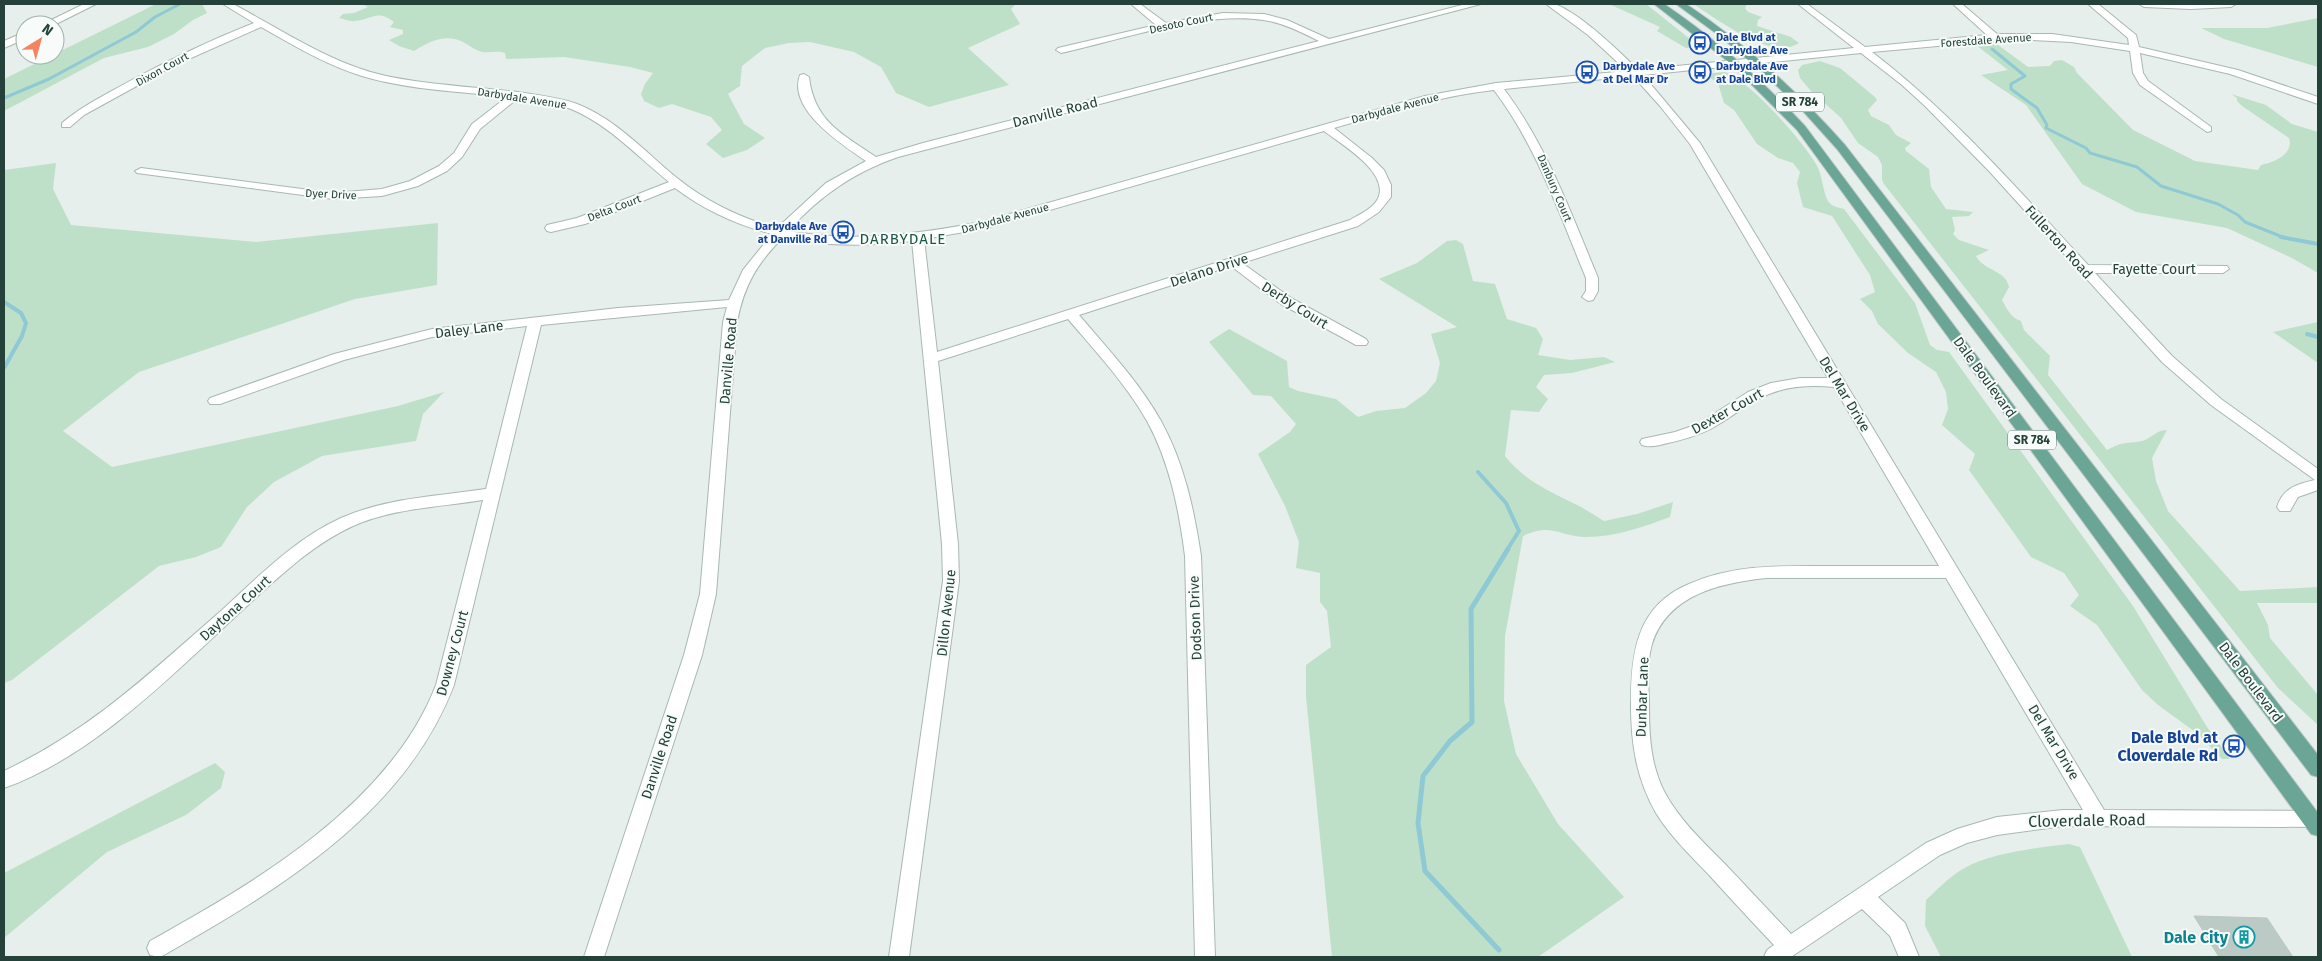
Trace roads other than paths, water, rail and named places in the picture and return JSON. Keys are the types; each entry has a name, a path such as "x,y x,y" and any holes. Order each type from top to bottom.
{"main road":[{"name":"Dale Boulevard","path":"1658,4 1694,29 1735,62 1783,108 1826,161 2316,821"},
{"name":"Dale Boulevard","path":"1680,4 1756,60 1794,95 1841,147 2318,769"}],"street":[{"path":"65,16 92,4"},
{"name":"Darbydale Avenue","path":"227,4 331,60 365,74 410,82 556,101 585,111 596,117 677,184 722,214 744,223 781,233 853,240 918,237 983,225 1425,98 1496,86 1735,62"},
{"path":"1135,4 1164,26"},
{"name":"Danville Road","path":"594,957 693,655 708,594 730,322 734,303 750,268 781,233 828,187 842,177 874,161 937,142 1476,4"},
{"name":"Del Mar Drive","path":"1550,4 1606,46 1636,73 1676,117 1694,143 1953,572 2099,819"},
{"name":"Fullerton Road","path":"1802,4 1906,83 1951,125 2167,359 2190,380 2318,476"},
{"path":"1958,4 1996,37"},
{"path":"2092,4 2134,39 2138,73 2144,83 2207,128"},
{"path":"2144,4 2191,6 2231,4"},
{"name":"Desoto Court","path":"1061,50 1207,16 1248,15 1272,18 1296,25 1328,42"},
{"name":"Dixon Court","path":"66,126 80,113 190,53 224,37 263,23"},
{"name":"Forestdale Avenue","path":"1735,62 1996,37 2062,38 2136,49 2227,69 2275,84 2318,101"},
{"path":"804,77 808,104 816,117 874,161"},
{"name":"Danbury Court","path":"1496,86 1524,123 1542,158 1592,278 1592,291 1588,297"},
{"name":"Dyer Drive","path":"141,171 333,196 383,193 424,178 449,164 463,149 470,133 476,126 516,95"},
{"name":"Delano Drive","path":"930,359 1354,223 1380,207 1387,193 1386,185 1379,170 1325,127"},
{"name":"Delta Court","path":"551,228 582,221 677,184"},
{"name":"Dillon Avenue","path":"899,957 951,581 951,553 918,237"},
{"name":"Derby Court","path":"1233,262 1286,301 1361,342"},
{"name":"Fayette Court","path":"2084,269 2224,268"},
{"name":"Daley Lane","path":"215,401 339,357 399,340 448,331 535,321 734,303"},
{"name":"Dodson Drive","path":"1071,314 1143,403 1158,430 1179,481 1189,521 1193,566 1205,957"},
{"name":"Downey Court","path":"156,948 268,884 303,858 371,796 427,726 439,704 445,685 535,321"},
{"name":"Dexter Court","path":"1647,442 1666,439 1702,428 1761,391 1775,386 1810,381 1838,383"},
{"path":"2285,507 2291,494 2300,488 2318,485"},
{"name":"Daytona Court","path":"4,780 60,750 131,701 290,558 329,531 386,509 491,494"},
{"name":"Dunbar Lane","path":"1781,952 1680,831 1653,789 1644,766 1640,744 1641,662 1644,644 1651,626 1662,611 1678,596 1707,581 1736,575 1766,572 1953,572"},
{"name":"Cloverdale Road","path":"1781,952 1933,849 1964,835 1997,826 2033,820 2316,821"},
{"path":"1864,897 1898,930 1910,957"}],"waterway":[{"path":"4,98 49,79 136,32 155,17 180,4"},
{"path":"1992,49 2025,76 2011,84 2011,89 2037,108 2047,125 2046,128 2086,148 2090,153 2137,167 2161,186 2218,204 2238,215 2245,222 2284,238"},
{"path":"2284,238 2318,244"},
{"path":"4,302 21,313 26,323 22,336 4,368"},
{"path":"2307,334 2318,337"},
{"path":"1478,472 1506,503 1519,531 1507,550"},
{"path":"1499,950 1425,871 1418,823 1423,776 1450,741 1472,722 1471,609 1508,549"}],"place":[{"name":"Dale Blvd at Darbydale Ave","path":"1700,43"},
{"name":"Darbydale Ave at Del Mar Dr","path":"1587,72"},
{"name":"Darbydale Ave at Dale Blvd","path":"1700,72"},
{"name":"Darbydale Ave at Danville Rd","path":"843,232"},
{"name":"Dale Blvd at Cloverdale Rd","path":"2234,746"},
{"name":"Dale City","path":"2244,937"}],"district":[{"name":"DARBYDALE","path":"903,239"}]}
